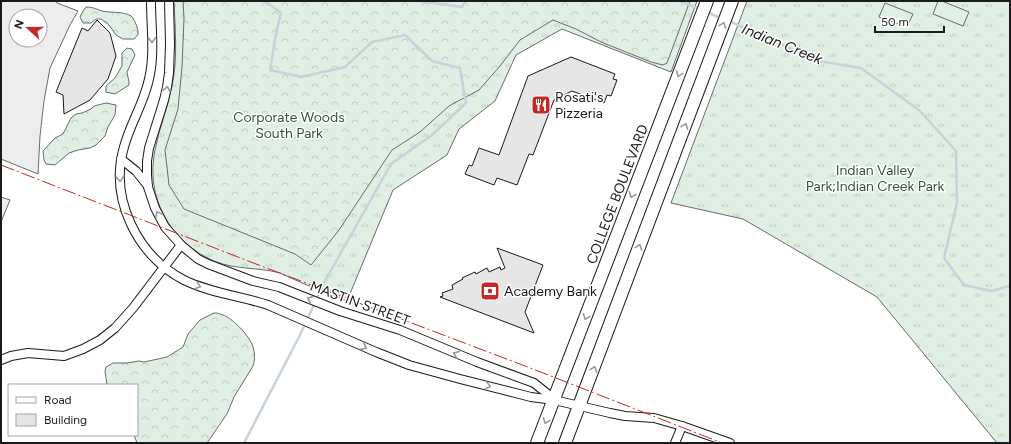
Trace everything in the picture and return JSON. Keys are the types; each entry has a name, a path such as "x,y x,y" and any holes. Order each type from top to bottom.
{"main road":[{"name":"COLLEGE BOULEVARD","path":"537,443 707,1"},
{"path":"565,443 732,1"}],"street":[{"name":"MASTIN STREET","path":"151,1 151,69 146,92 128,136 121,159 120,182 125,207 134,231 141,243 165,267 194,285 268,305 409,365 531,397 554,400 625,416 654,418 730,443"},
{"path":"148,187 147,161 149,148 164,100 169,73 169,1"},
{"path":"121,159 136,171 148,187"},
{"name":"MASTIN STREET","path":"148,187 155,208 165,227 181,246 198,259 253,281 279,287 340,311 400,330 534,384 554,400"},
{"path":"1,360 11,356 28,353 64,356 83,349 100,340 115,328 133,308 181,246"},
{"path":"675,443 682,426"}],"green space":[{"name":"Corporate Woods South Park","path":"174,1 697,1 671,72 562,29 516,55 495,101 459,129 447,155 393,190 347,301 280,273 230,266 214,261 198,253 185,242 173,230 164,216 158,201 154,184 153,167 155,150 174,75 176,44"},
{"name":"Corporate Woods South Park","path":"183,1 690,1 667,63 663,65 651,62 601,42 576,29 553,20 520,40 479,90 449,106 420,132 392,150 339,230 311,265 295,254 184,209 169,185 165,150 178,109 182,67 184,18"},
{"name":"Indian Valley Park;Indian Creek Park","path":"747,1 1010,1 1010,443 997,443 877,297 743,219 671,203"},
{"path":"938,1 942,1 969,12 963,26 933,14"},
{"path":"885,3 913,14 907,27 879,17"},
{"path":"86,7 105,12 128,14 134,19 138,34 134,39 123,39 116,35 109,25 101,19 96,19 91,23 83,23 80,17"},
{"path":"127,48 132,49 135,55 127,72 129,85 115,94 106,92 106,86 115,78 122,66 122,53"},
{"path":"106,103 116,105 115,115 105,136 96,145 90,148 69,153 55,165 46,164 43,151 55,138 63,134 71,118 76,114 91,109 94,106"},
{"path":"214,313 218,313 229,318 240,327 248,337 253,347 253,366 234,397 227,414 207,443 137,443 134,436 138,436 138,384 107,384 105,371 106,367 113,363 144,362 167,357 183,347 188,334 200,320"}],"shaded area":[{"path":"1,1 56,1 57,3 78,11 50,68 40,136 38,174 1,159"},
{"path":"1,197 10,200 1,222"}],"building":[{"path":"97,20 110,33 116,56 108,79 90,100 64,114 63,95 56,92 82,28 88,31"},
{"path":"571,57 615,74 613,79 617,80 611,96 607,95 604,103 572,91 554,100 533,155 529,154 517,185 497,178 494,185 465,174 469,165 472,166 479,148 499,155 528,76"},
{"name":"Academy Bank","path":"497,248 543,265 525,312 534,333 440,297 443,296 442,293 453,289 452,285 475,272 476,274 487,268 489,272 500,267 501,270 505,268"}],"waterway":[{"path":"244,443 299,337 325,281 391,164 432,135 466,103 460,68 432,61 405,35 372,42 345,67 301,77 270,70 281,13 265,1"},
{"name":"Indian Creek","path":"419,1 462,7 466,1"},
{"name":"Indian Creek","path":"680,1 700,9"},
{"name":"Indian Creek","path":"707,12 722,19"},
{"name":"Indian Creek","path":"729,21 818,61 861,68 920,111 956,151 957,203 944,258 964,285 991,291 1010,286"}],"power":[{"path":"1,165 722,443"}],"place":[{"name":"Rosati's Pizzeria","path":"541,105"},
{"name":"Academy Bank","path":"490,291"}]}
